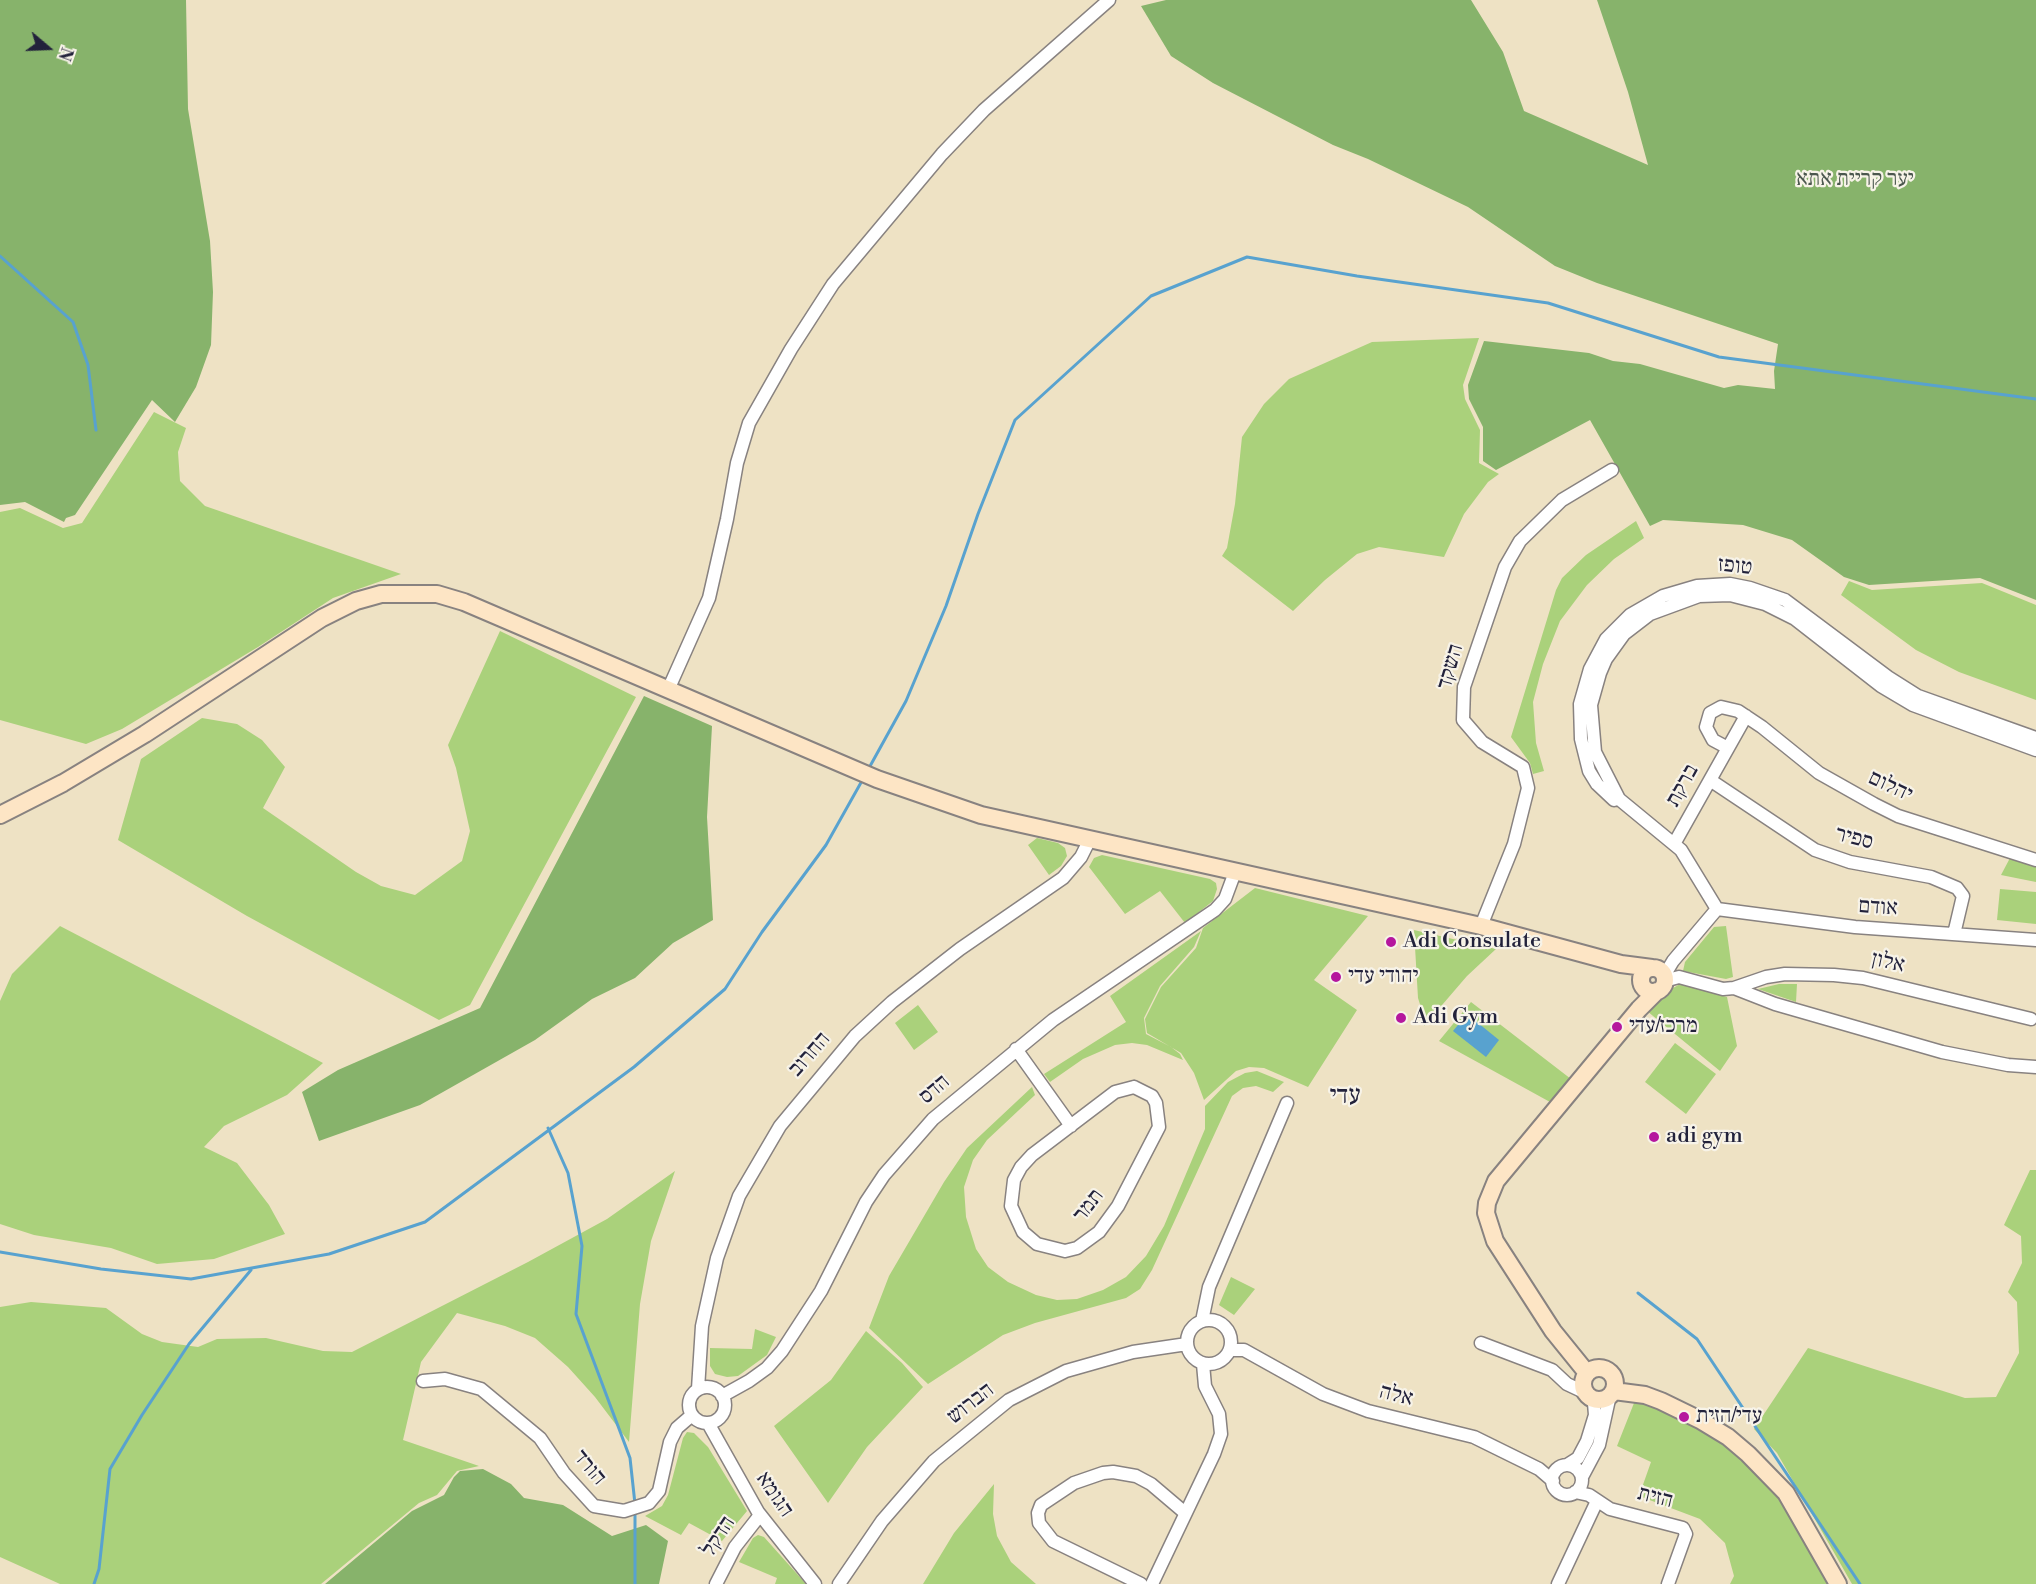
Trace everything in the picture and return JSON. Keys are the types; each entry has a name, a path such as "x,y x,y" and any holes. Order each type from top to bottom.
{"street":[{"path":"669,690 709,598 728,519 737,463 749,423 791,349 833,284 942,153 984,110 1108,0"},
{"name":"השקד","path":"1481,926 1514,844 1528,788 1523,767 1482,742 1463,720 1464,687 1505,567 1520,541 1562,500 1612,470"},
{"name":"טופז","path":"1717,909 1705,886 1674,844 1606,794 1590,771 1579,723 1584,687 1597,653 1616,626 1645,604 1697,585 1730,584 1750,588 1785,600 1888,677 1918,696 2036,738"},
{"path":"0,815 63,783 144,734 322,618 356,601 381,594 436,594 464,602 878,779 981,815 1481,926 1621,964 1654,979 1679,977 1723,989 1734,988 1775,1004 1942,1052 2008,1065 2036,1067"},
{"name":"טופז","path":"1633,812 1608,783 1595,752 1590,723 1594,690 1606,658 1624,634 1650,614 1699,596 1739,597 1780,610 1881,686 1913,705 2036,750"},
{"name":"יהלום","path":"1728,748 1708,734 1706,728 1710,713 1721,707 1746,716 1819,773 1898,816 2036,860"},
{"path":"1728,748 1746,716"},
{"name":"ברקת","path":"1674,844 1728,748"},
{"name":"ספיר","path":"1710,780 1815,850 1850,862 1931,877 1958,888 1963,896 1954,934"},
{"name":"החרוב","path":"698,1389 702,1326 717,1258 739,1196 780,1126 855,1036 892,1002 960,949 1063,878 1081,857 1090,839"},
{"name":"הדס","path":"722,1395 749,1382 767,1368 788,1342 821,1291 866,1202 907,1146 933,1119 1053,1020 1215,910 1225,899 1235,872"},
{"path":"1587,1373 1553,1331 1495,1241 1488,1221 1487,1203 1496,1181 1639,1009 1654,979 1673,961 1717,909"},
{"name":"אודם","path":"1717,909 1814,923 2036,940"},
{"name":"אלון","path":"1734,988 1766,977 1785,974 1863,978 2031,1019"},
{"path":"1016,1049 1071,1126"},
{"name":"תמר","path":"1134,1087 1152,1096 1159,1115 1155,1139 1110,1219 1088,1242 1065,1251 1037,1244 1023,1232 1011,1206 1011,1192 1021,1167 1071,1126 1123,1088 1134,1087"},
{"path":"1202,1321 1209,1287 1287,1103"},
{"path":"1202,1321 1217,1321 1224,1325 1231,1342 1230,1350 1220,1362 1203,1364 1190,1355 1187,1344 1191,1329 1202,1321"},
{"path":"1481,1343 1552,1370 1567,1384 1587,1395 1601,1400 1612,1393 1645,1395 1719,1431 1748,1454 1786,1493 1838,1584"},
{"name":"הברוש","path":"839,1584 882,1521 934,1461 1009,1400 1066,1371 1133,1352 1187,1344"},
{"name":"אלה","path":"1230,1350 1244,1350 1323,1394 1368,1411 1474,1437 1539,1469 1553,1481"},
{"path":"1152,1584 1184,1512 1214,1454 1221,1434 1218,1414 1205,1386 1203,1364"},
{"path":"1600,1368 1610,1372 1614,1380 1612,1393 1599,1445 1582,1478 1581,1486 1575,1492 1561,1493 1553,1481 1558,1468 1567,1465 1582,1453 1590,1434 1594,1403 1587,1395 1582,1382 1587,1373 1600,1368"},
{"name":"הורד","path":"423,1381 446,1379 481,1389 540,1438 564,1473 594,1506 624,1511 649,1503 659,1491 670,1442 677,1428 692,1415"},
{"path":"714,1388 722,1395 723,1413 714,1422 699,1421 692,1415 688,1404 698,1389 714,1388"},
{"name":"הגומא","path":"708,1423 760,1515 815,1584"},
{"path":"1567,1465 1578,1470 1582,1478"},
{"path":"1142,1584 1053,1541 1039,1523 1038,1513 1041,1504 1074,1483 1113,1472 1136,1476 1152,1484 1184,1512"},
{"name":"הזית","path":"1575,1492 1589,1495 1610,1509 1683,1528 1686,1533 1668,1584"},
{"path":"1558,1584 1596,1501"},
{"name":"הדקל","path":"716,1584 735,1547 760,1515"},
{"path":"827,1584 839,1584"}],"green space":[{"path":"0,0 186,0 188,109 210,241 213,292 211,345 196,387 175,422 152,400 75,515 66,518 64,522 25,502 0,505"},
{"name":"יער קריית אתא","path":"1166,0 1471,0 1503,52 1524,111 1648,165 1628,92 1597,0 2036,0 2036,600 1980,578 1869,585 1844,577 1792,540 1743,525 1663,520 1650,526 1590,420 1496,470 1483,461 1483,427 1469,399 1468,385 1484,341 1589,353 1613,361 1640,364 1724,388 1738,385 1775,389 1774,371 1778,344 1597,283 1555,266 1468,207 1368,159 1333,145 1213,83 1171,56 1141,6"},
{"path":"1479,338 1463,385 1465,399 1480,430 1479,463 1499,474 1488,482 1464,514 1444,557 1379,547 1357,554 1325,580 1293,611 1222,556 1227,548 1235,504 1242,437 1264,404 1289,379 1372,342"},
{"path":"154,412 186,428 178,452 180,481 205,506 401,574 333,598 258,647 122,729 86,744 0,720 0,512 20,508 63,528 82,523"},
{"path":"1636,521 1644,538 1614,559 1587,585 1560,621 1543,664 1533,702 1536,743 1544,771 1533,774 1530,763 1511,737 1556,590 1562,578 1586,555"},
{"path":"1849,581 1872,590 1982,583 2036,605 2036,700 1959,672 1916,650 1841,595"},
{"path":"500,631 636,697 470,1005 439,1020 247,916 118,840 141,759 202,718 237,724 262,740 285,767 263,808 356,872 381,886 415,895 462,861 470,831 456,768 448,745"},
{"path":"644,696 712,726 707,817 713,920 673,943 635,978 592,999 535,1040 420,1105 319,1141 302,1092 338,1070 480,1008"},
{"path":"1037,838 1058,843 1065,848 1067,856 1061,866 1049,875 1028,845"},
{"path":"1102,855 1210,879 1216,883 1217,889 1213,901 1185,923 1160,891 1125,914 1089,867 1094,858"},
{"path":"2010,858 2036,865 2036,882 2001,875"},
{"path":"1255,888 1368,916 1314,980 1357,1010 1308,1087 1264,1068 1249,1067 1236,1071 1204,1100 1194,1073 1181,1053 1147,1033 1145,1019 1161,987 1196,948 1203,928"},
{"path":"2000,889 2036,892 2036,924 1997,920"},
{"path":"60,926 323,1063 287,1095 224,1126 204,1147 237,1163 269,1205 285,1234 214,1259 157,1264 111,1248 34,1235 0,1224 0,1001 12,974"},
{"path":"1726,926 1733,977 1726,979 1683,971 1685,962 1714,927"},
{"path":"1414,930 1496,949 1467,976 1424,1026 1424,1017 1418,998"},
{"path":"1201,931 1194,947 1160,986 1144,1018 1146,1034 1171,1047 1180,1054 1183,1060 1147,1045 1132,1043 1115,1045 1083,1059 1050,1082 1044,1074 1126,1022 1110,996"},
{"path":"1680,984 1727,997 1737,1046 1720,1071 1647,1011 1668,991"},
{"path":"1779,984 1797,984 1796,1002 1758,989"},
{"path":"1471,1002 1571,1079 1550,1102 1439,1041"},
{"path":"918,1005 938,1032 914,1050 895,1023"},
{"path":"1675,1043 1716,1074 1686,1114 1645,1082"},
{"path":"1257,1071 1284,1082 1273,1092 1256,1086 1243,1088 1232,1096 1152,1270 1140,1289 1126,1298 1035,1323 1003,1335 928,1384 869,1328 889,1276 944,1182 967,1148 1032,1087 1035,1095 987,1140 973,1160 964,1187 966,1217 976,1249 988,1267 1008,1282 1036,1295 1057,1300 1077,1299 1103,1290 1126,1277 1146,1256 1164,1226 1205,1129 1205,1106 1228,1082 1245,1073"},
{"path":"2030,1170 2036,1170 2036,1584 1852,1584 1777,1453 1754,1429 1808,1348 1965,1398 1996,1397 2019,1353 2017,1302 2008,1292 2022,1263 2021,1236 2004,1225"},
{"path":"675,1171 651,1241 640,1304 629,1442 595,1397 568,1367 535,1338 505,1326 457,1313 421,1362 403,1440 479,1466 457,1471 437,1495 419,1503 321,1584 60,1584 0,1557 0,1307 31,1302 106,1308 142,1334 162,1342 198,1347 217,1339 266,1338 323,1351 352,1352 607,1219"},
{"path":"1231,1277 1255,1289 1234,1315 1219,1305"},
{"path":"755,1329 776,1337 767,1355 738,1376 727,1377 715,1374 710,1366 710,1348 752,1349"},
{"path":"866,1331 902,1363 923,1387 867,1447 828,1503 774,1426 831,1380"},
{"path":"1636,1398 1709,1430 1778,1491 1831,1584 1730,1584 1734,1576 1725,1543 1700,1519 1639,1496 1651,1462 1617,1446"},
{"path":"687,1432 694,1433 708,1447 747,1511 722,1541 689,1523 681,1535 645,1516 662,1506 668,1495 683,1438"},
{"path":"483,1469 511,1484 524,1498 563,1505 612,1536 646,1525 668,1541 659,1584 325,1584 412,1511 444,1495 460,1471"},
{"path":"994,1484 993,1514 997,1536 1011,1562 1036,1584 923,1584 954,1533"},
{"path":"758,1535 764,1537 806,1584 775,1584 777,1578 739,1562 753,1538"}],"water":[{"path":"1467,1014 1499,1040 1486,1057 1453,1031"}],"waterway":[{"path":"0,256 73,322 88,365 96,430"},
{"path":"869,768 906,701 946,606 978,514 1015,420 1151,296 1247,257 1357,276 1548,303 1719,357 2036,399"},
{"path":"0,1252 101,1269 191,1279 329,1254 425,1222 634,1067 725,989 762,932 826,845 863,779"},
{"path":"548,1128 568,1173 582,1246 576,1314 630,1458 635,1504"},
{"path":"94,1584 99,1569 110,1469 189,1344 251,1270"},
{"path":"1638,1293 1697,1339 1860,1584"},
{"path":"635,1511 635,1584"}],"place":[{"name":"Adi Consulate","path":"1391,942"},
{"name":"יהודי עדי","path":"1336,977"},
{"name":"Adi Gym","path":"1401,1018"},
{"name":"מרכז/עדי","path":"1617,1027"},
{"name":"adi gym","path":"1654,1137"},
{"name":"עדי/הזית","path":"1684,1417"}],"district":[{"name":"עדי","path":"1345,1097"}]}
